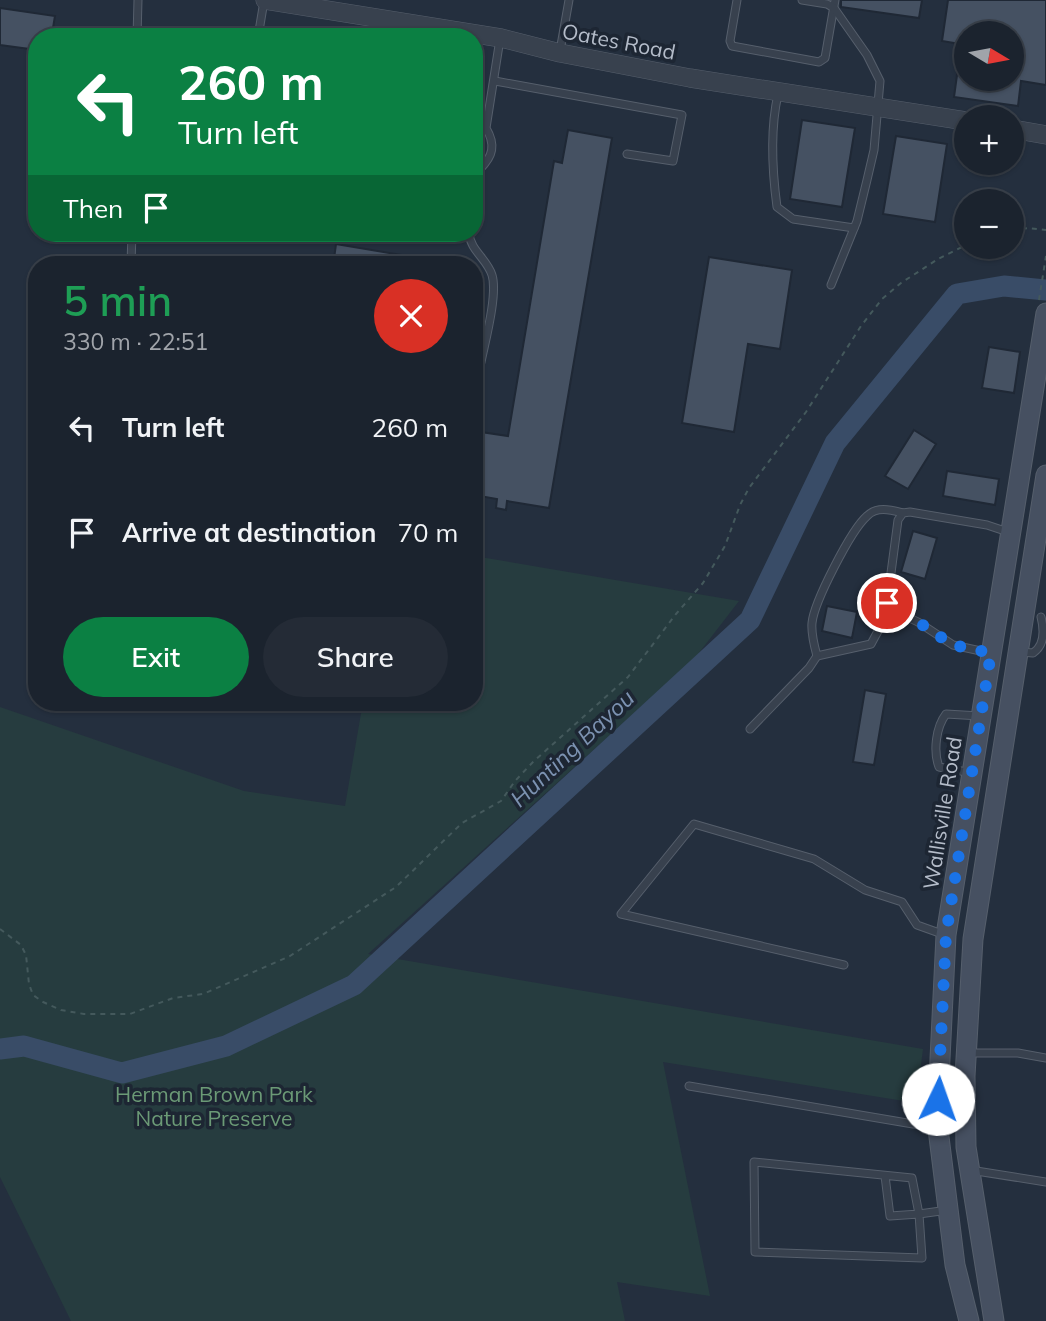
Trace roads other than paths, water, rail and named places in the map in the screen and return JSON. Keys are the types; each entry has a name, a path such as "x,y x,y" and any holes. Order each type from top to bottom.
{"main road":[{"name":"Wallisville Road","path":"969,1321 955,1265 938,1125 946,935 1024,454 1043,314"},
{"path":"1024,454 1043,505"},
{"path":"993,1321 966,1147 966,1053 973,939 1018,652 1037,616 1028,586 1046,475"},
{"path":"1010,533 1043,505"},
{"path":"1028,586 1046,569"},
{"path":"982,710 1008,708"},
{"path":"946,935 973,939"},
{"path":"940,1054 966,1053"},
{"path":"943,1170 969,1168"}],"street":[{"name":"Oates Road","path":"265,0 438,28"},
{"name":"Oates Road","path":"483,35 560,53 778,92 954,119"},
{"path":"1024,131 1046,135"}],"lane":[{"path":"136,28 138,0"},
{"path":"260,28 265,0"},
{"path":"560,53 569,0"},
{"path":"737,0 730,41 732,46 819,61 825,58 835,4"},
{"path":"802,0 835,4"},
{"path":"831,285 854,228 874,149 880,81 835,4"},
{"path":"483,132 495,81 500,38"},
{"path":"495,81 682,115 673,160 627,154"},
{"path":"778,92 774,111 773,178 777,207 793,219 854,228"},
{"path":"483,166 489,159 493,141 486,128"},
{"path":"483,260 494,286 483,353"},
{"path":"817,656 812,639 812,622 844,548 867,515 883,509 911,512 987,524 1010,533"},
{"path":"903,513 898,520 887,603 890,608 918,622 953,645 991,653"},
{"path":"750,729 809,668 817,656 871,644 890,608"},
{"path":"972,773 939,767 935,756 941,721 946,714 982,710"},
{"path":"844,965 621,914 694,824 814,859 865,890 902,902 917,925 946,935"},
{"path":"966,1053 1018,1053 1046,1058"},
{"path":"689,1086 913,1124 938,1125"},
{"path":"754,1162 912,1178 919,1214 922,1258 755,1252 754,1162"},
{"path":"969,1168 1046,1182"},
{"path":"885,1176 890,1216 948,1210"}],"waterway":[{"name":"Hunting Bayou","path":"0,1049 24,1046 122,1073 226,1046 354,985 750,620 835,443 957,294 1004,286 1046,290"}],"park label":[{"name":"Herman Brown Park Nature Preserve","path":"214,1106"}]}
